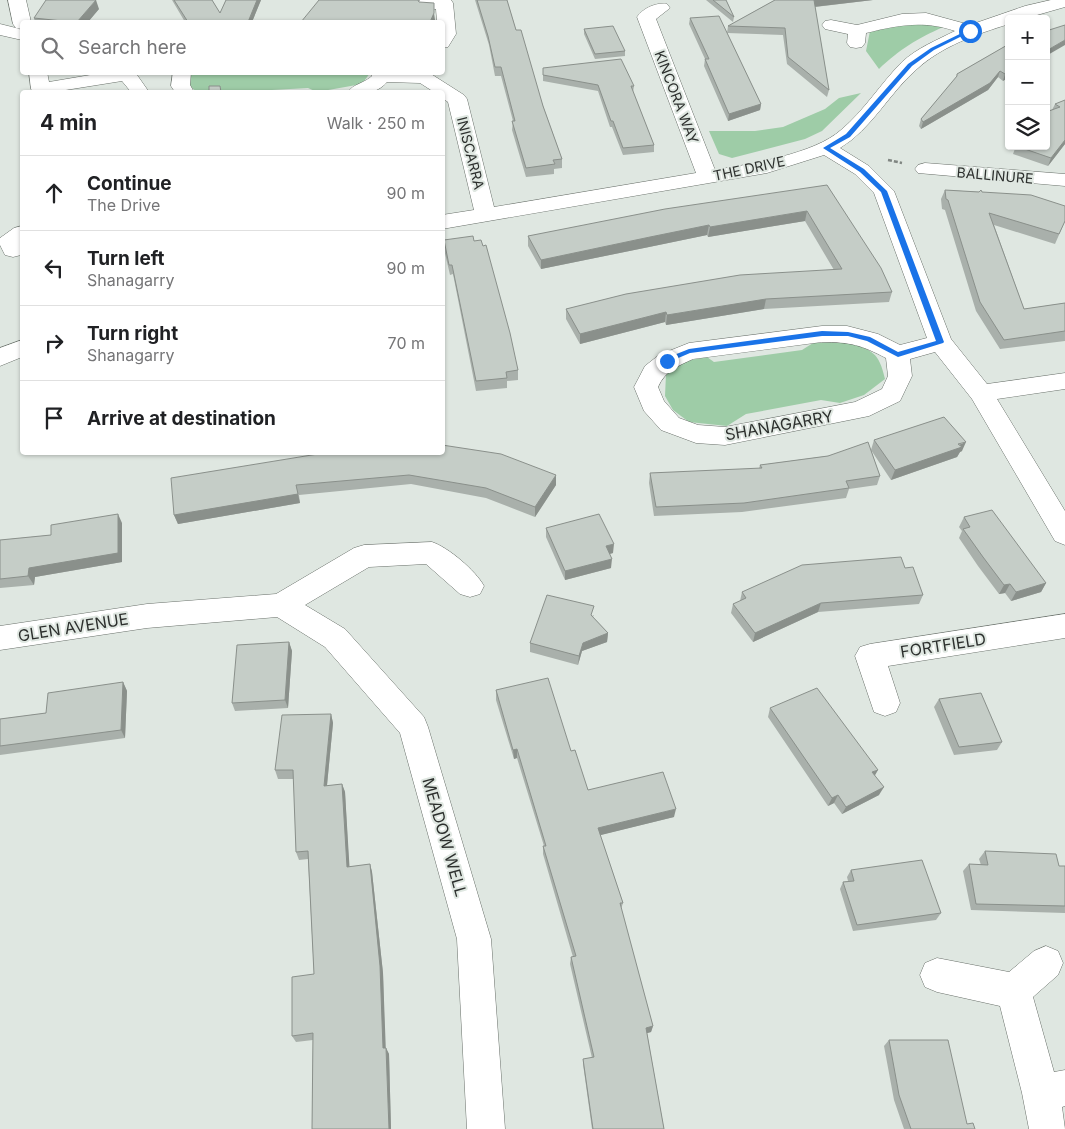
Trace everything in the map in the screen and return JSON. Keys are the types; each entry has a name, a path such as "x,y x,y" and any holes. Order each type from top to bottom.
{"street":[{"path":"17,0 21,20"},
{"name":"THE DRIVE","path":"445,222 767,167 826,148 848,135 910,65 932,49 970,31 1031,10 1065,2"},
{"path":"426,4 444,3 447,34 445,38"},
{"name":"KINCORA WAY","path":"646,12 708,177"},
{"path":"831,25 857,36 912,17 949,22 970,31"},
{"path":"0,29 20,34"},
{"path":"38,75 40,88 120,75"},
{"path":"127,75 138,90"},
{"path":"182,75 180,86 183,90"},
{"name":"INISCARRA","path":"362,90 375,84 380,75"},
{"name":"INISCARRA","path":"426,75 457,99 486,215"},
{"path":"826,148 862,170 884,191 940,342 981,393 1065,534"},
{"name":"BALLINURE","path":"926,169 1065,180"},
{"name":"SHANAGARRY","path":"822,334 848,334 870,340 898,354 900,376 891,395 860,410 725,436 696,434 670,424 653,405 646,387 653,372 667,361 689,351 822,334"},
{"path":"898,354 940,342"},
{"path":"0,358 20,349"},
{"path":"981,393 1065,381"},
{"path":"281,604 364,556 432,553 470,586"},
{"name":"GLEN AVENUE","path":"0,638 147,616 281,604"},
{"name":"MEADOW WELL","path":"281,604 335,638 413,727 474,939 486,1129"},
{"name":"FORTFIELD","path":"885,703 870,656 1065,626"},
{"path":"1014,991 1046,964"},
{"path":"937,975 1014,991"},
{"path":"1014,991 1053,1090 1048,1129"}],"green space":[{"path":"920,20 943,27 909,45 879,69 866,51 870,31"},
{"path":"191,75 369,75 362,84 328,90 312,90 308,88 194,90 188,85"},
{"path":"861,93 822,131 805,139 732,158 719,154 709,131 755,131 783,127 825,109 839,98"},
{"path":"847,342 863,347 873,353 880,363 885,379 864,395 840,403 821,400 746,414 727,426 689,422 673,410 665,396 666,374 685,361 707,357 714,362 802,350 813,343"}],"building":[{"path":"46,0 96,0 79,20 34,18"},
{"path":"174,0 212,0 220,13 226,0 257,0 249,20 187,20"},
{"path":"319,0 418,0 419,2 434,3 434,13 431,20 303,20"},
{"path":"477,0 507,0 516,30 521,30 543,106 562,159 553,160 555,164 526,168 512,121 515,121 501,67 495,67"},
{"path":"713,0 726,0 734,17"},
{"path":"775,0 814,0 829,90 788,57 785,28 728,26"},
{"path":"719,16 761,104 729,114 705,59 709,59 690,18"},
{"path":"1065,25 1065,40 1050,49 1050,30"},
{"path":"613,26 625,51 595,54 584,29"},
{"path":"1005,46 1005,74 1000,71 990,83 923,122 921,119 957,74"},
{"path":"621,59 634,86 631,86 654,145 623,148 598,85 543,75 543,68"},
{"path":"209,86 220,86 221,90 209,90"},
{"path":"1065,100 1065,140 1051,158 1028,150 1050,150 1050,111 1060,107 1055,104"},
{"path":"827,185 881,268 892,292 766,299 667,315 666,312 580,334 566,309 626,294 740,275 842,269 807,211 710,227 709,225 541,260 528,236 665,209"},
{"path":"945,190 979,192 981,190 982,192 1031,195 1065,206 1065,221 1059,234 989,213 1024,309 1065,303 1065,331 1004,340 980,302 948,200 946,199"},
{"path":"473,236 474,241 481,240 483,246 486,245 518,370 506,372 507,378 476,381 445,240"},
{"path":"944,417 966,442 958,444 962,447 895,470 874,440"},
{"path":"868,442 880,476 846,481 849,488 744,503 656,507 650,473 762,468 760,465 828,456"},
{"path":"445,445 501,454 556,475 535,507 486,488 409,475 296,485 298,494 174,515 171,478 312,455 445,455"},
{"path":"992,510 1046,583 1016,592 1010,584 1004,585 983,557 963,529 970,527 964,517"},
{"path":"118,514 118,553 29,568 28,576 0,579 0,540 51,535 51,525"},
{"path":"599,514 614,544 606,546 612,559 565,571 546,528"},
{"path":"901,557 905,568 913,567 923,595 821,603 755,633 733,604 746,598 742,592 802,565"},
{"path":"547,595 594,606 591,615 608,633 583,643 579,656 530,643"},
{"path":"289,642 285,700 232,703 237,645"},
{"path":"548,678 571,751 575,750 588,790 663,772 676,809 598,828 623,903 620,903 653,1026 646,1028 664,1129 593,1129 583,1059 594,1057 571,957 576,956 543,846 546,846 517,749 513,750 496,690"},
{"path":"123,682 121,730 0,746 0,719 46,713 48,693"},
{"path":"817,688 878,770 872,772 884,787 846,807 838,795 832,798 770,708"},
{"path":"981,693 1002,742 959,747 939,699"},
{"path":"331,714 324,786 342,784 347,867 370,864 380,966 383,1048 386,1048 389,1129 312,1129 313,1033 292,1036 292,977 314,974 308,851 296,852 293,770 275,770 282,715"},
{"path":"985,851 1056,854 1059,866 1065,866 1065,906 976,904 969,864 988,865"},
{"path":"922,860 941,913 857,925 843,882 854,881 851,870"},
{"path":"889,1040 948,1040 967,1124 973,1123 975,1129 911,1129 899,1095"}],"route":[{"path":"667,361 689,351 822,334 848,334 870,340 898,354 940,342 884,191 862,170 826,148 848,135 910,65 932,49 970,31"}]}
